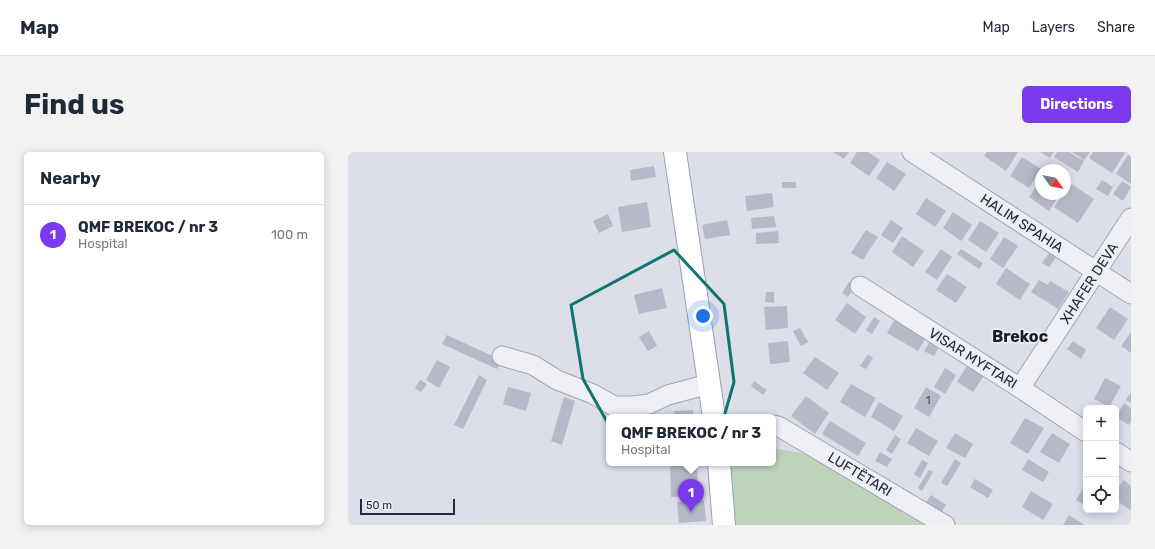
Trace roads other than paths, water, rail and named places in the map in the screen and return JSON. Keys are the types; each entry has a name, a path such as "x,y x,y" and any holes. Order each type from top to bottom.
{"main road":[{"path":"675,152 714,414"},
{"path":"719,466 724,525"}],"street":[{"name":"HALIM SPAHIA","path":"912,152 1131,294"},
{"name":"XHAFER DEVA","path":"1020,388 1131,218"},
{"name":"VISAR MYFTARI","path":"860,286 1083,430"},
{"path":"502,356 533,365 558,380 593,394 614,406 649,404 668,395 709,384"},
{"name":"LUFTËTARI","path":"776,426 945,525"},
{"path":"1119,454 1131,462"}],"place":[{"name":"QMF BREKOC / nr 3","path":"691,512"}],"district":[{"name":"Brekoc","path":"1020,336"}]}
